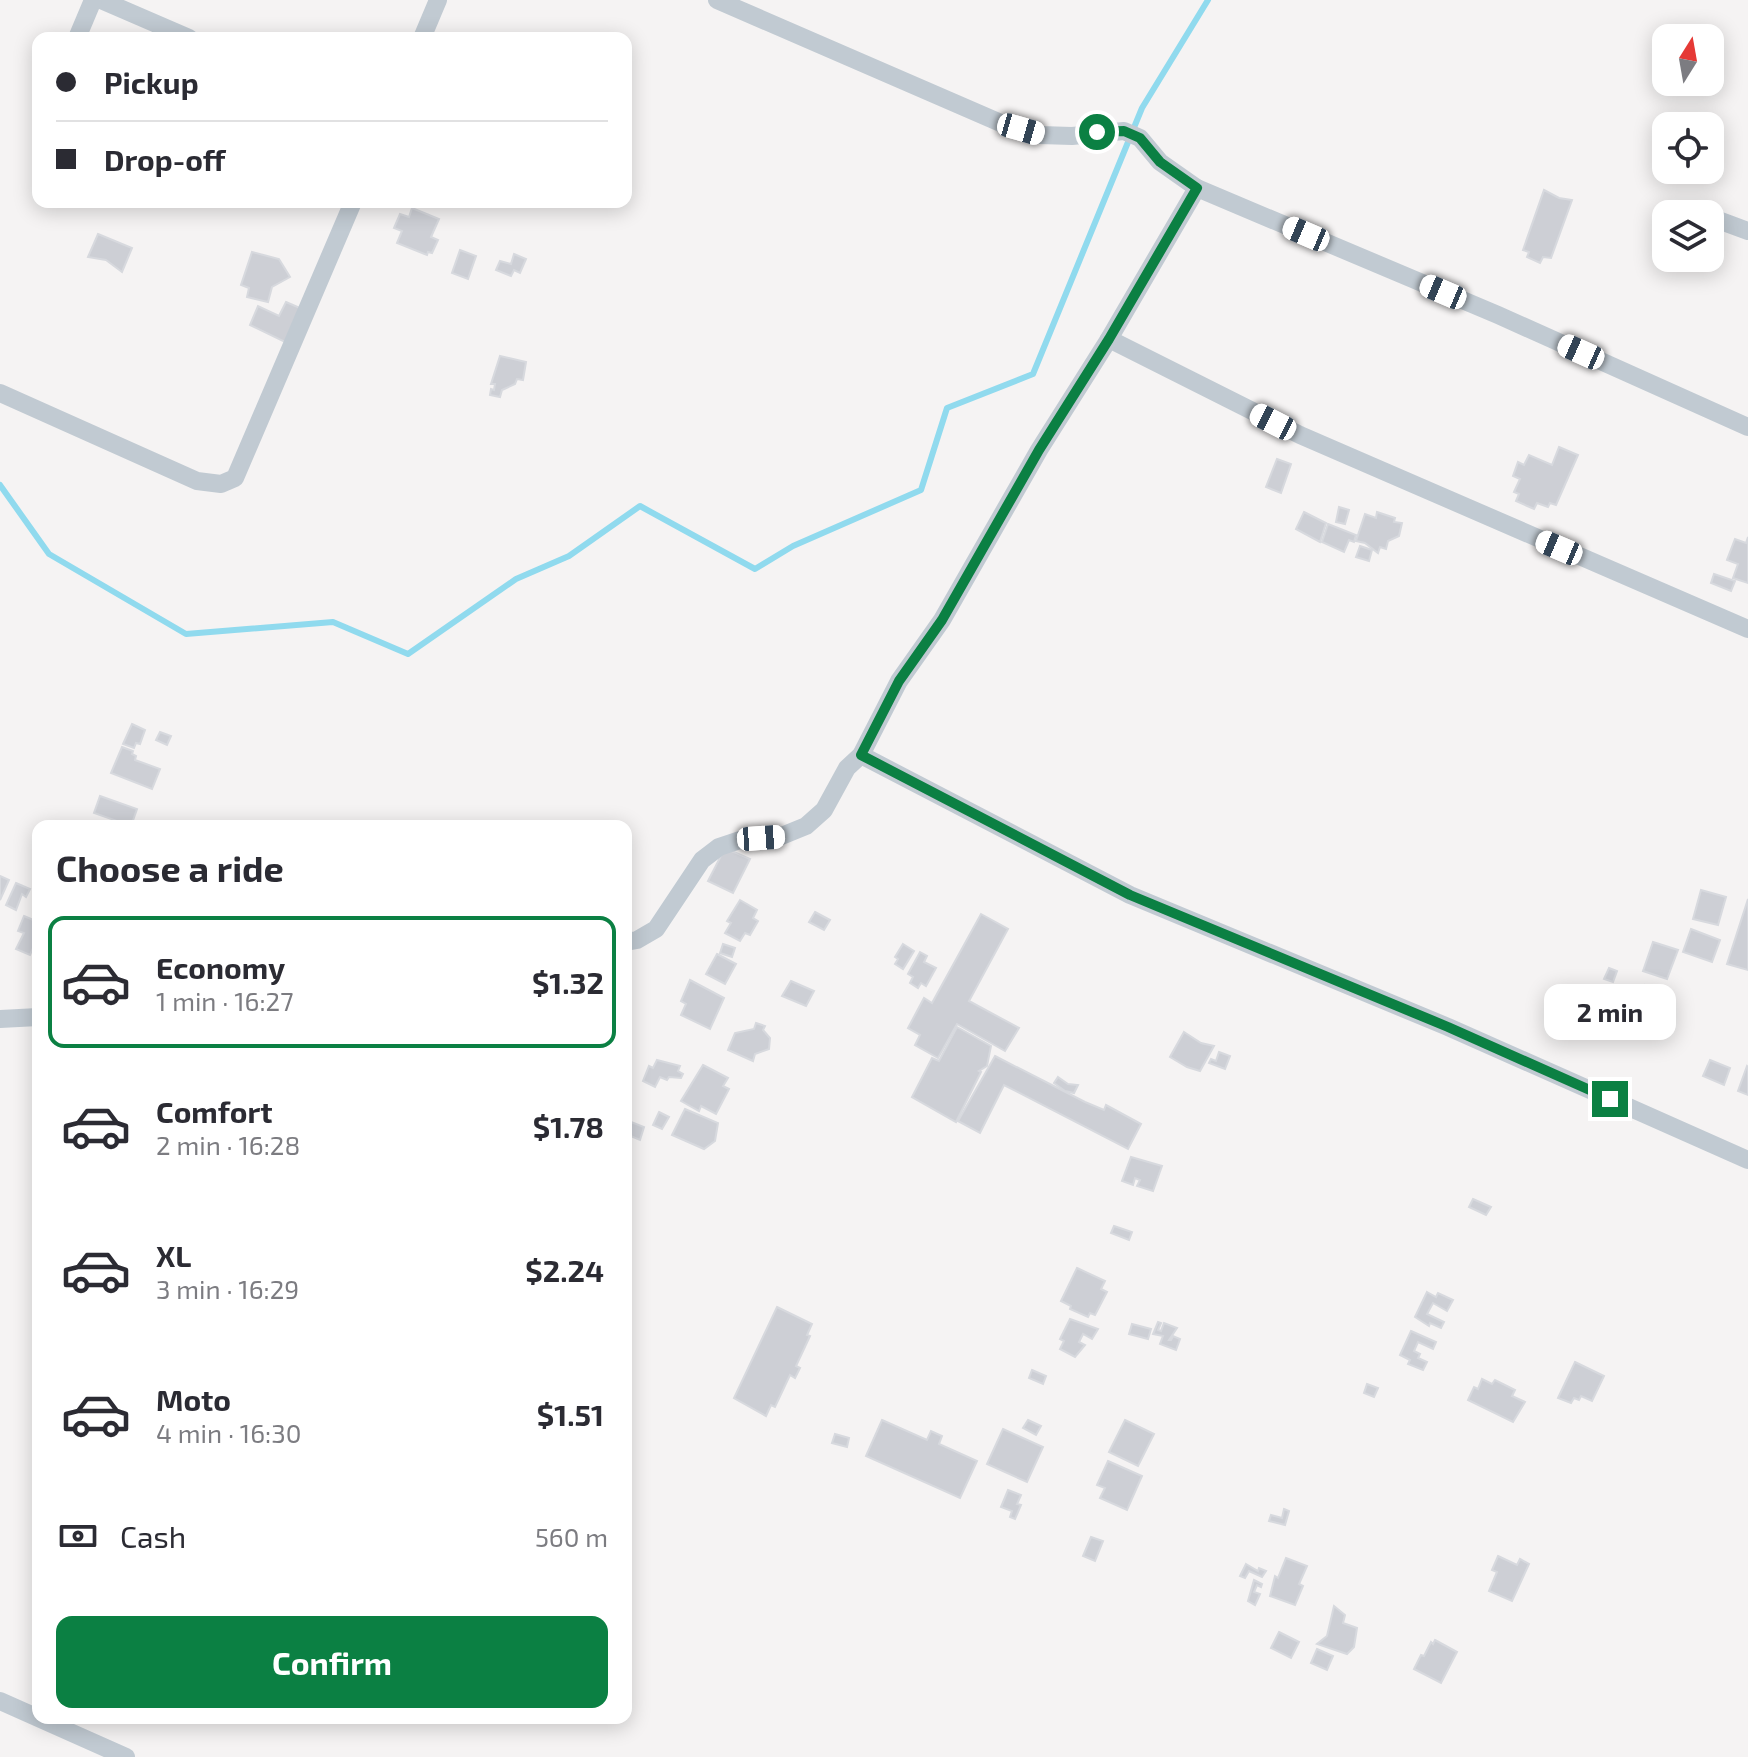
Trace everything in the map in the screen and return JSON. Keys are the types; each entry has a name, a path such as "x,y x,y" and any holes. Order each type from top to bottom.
{"street":[{"path":"80,32 93,0"},
{"path":"101,0 175,32"},
{"path":"425,32 438,0"},
{"path":"717,0 1003,124 1040,135 1072,136 1124,131 1140,138 1160,162 1197,188 1498,315 1748,427"},
{"path":"632,941 656,929 702,860 719,847 743,839 779,837 806,826 824,810 847,768 861,755 899,681 942,620 1039,450 1109,339 1197,188"},
{"path":"0,393 197,481 221,484 235,478 350,208"},
{"path":"1724,222 1748,231"},
{"path":"1109,339 1300,435 1748,629"},
{"path":"861,755 1130,895 1448,1027 1748,1160"},
{"path":"0,1019 32,1017"},
{"path":"0,1701 32,1715"},
{"path":"52,1724 126,1757"}],"building":[{"path":"1544,190 1559,198 1572,200 1551,258 1543,257 1540,263 1527,257 1529,252 1523,250"},
{"path":"412,208 439,219 431,237 438,240 432,253 428,252 427,255 397,243 402,231 394,228 400,214 409,217"},
{"path":"98,234 132,248 122,272 106,260 88,257"},
{"path":"460,250 476,256 468,279 452,273"},
{"path":"252,252 279,259 290,277 272,287 268,302 247,297 249,288 241,285"},
{"path":"514,254 526,259 520,273 514,270 511,276 496,270 500,261 511,264"},
{"path":"286,302 300,308 285,342 250,325 258,306 279,316"},
{"path":"500,356 526,362 523,380 517,379 515,384 502,390 500,397 490,395 491,389 494,390 495,384 491,384"},
{"path":"1559,447 1578,455 1556,505 1550,503 1548,507 1537,503 1534,509 1516,501 1519,494 1514,492 1520,479 1513,476 1518,462 1524,465 1529,455 1552,465"},
{"path":"1277,459 1291,464 1281,493 1266,487"},
{"path":"1339,507 1349,510 1345,524 1336,522"},
{"path":"1304,512 1326,523 1320,542 1296,529"},
{"path":"1377,512 1402,523 1399,536 1388,541 1386,549 1380,547 1378,553 1365,543 1356,541 1365,514 1376,518"},
{"path":"1328,524 1356,535 1354,542 1349,540 1344,552 1322,542"},
{"path":"1748,537 1748,583 1733,578 1738,564 1727,560 1735,539 1746,543"},
{"path":"1360,546 1372,550 1369,561 1356,557"},
{"path":"1714,574 1735,581 1731,591 1711,583"},
{"path":"132,724 145,730 140,744 136,743 134,748 123,744"},
{"path":"160,732 171,736 167,745 156,740"},
{"path":"122,747 133,751 135,760 160,769 152,789 111,773"},
{"path":"100,796 137,809 133,820 114,820 94,813"},
{"path":"725,848 750,859 733,893 708,881"},
{"path":"0,876 9,880 0,900"},
{"path":"16,883 30,889 26,897 22,894 16,910 6,905"},
{"path":"1701,890 1726,897 1718,925 1693,919"},
{"path":"1748,899 1748,970 1727,964"},
{"path":"740,900 757,910 753,918 758,921 750,935 745,933 740,941 725,933 731,923 727,921"},
{"path":"815,912 830,920 824,930 809,922"},
{"path":"981,914 1008,929 969,1001 1019,1028 1005,1051 957,1024 938,1058 915,1045 920,1035 908,1028 924,998 932,1003"},
{"path":"24,916 32,919 30,955 16,949 24,933 18,931"},
{"path":"1691,929 1720,940 1712,962 1683,952"},
{"path":"1653,942 1678,950 1667,979 1643,971"},
{"path":"723,944 735,948 732,957 720,953"},
{"path":"903,944 914,951 903,969 895,964 898,959 895,957"},
{"path":"920,952 927,956 924,962 936,968 926,986 921,983 918,988 910,983 913,977 908,974"},
{"path":"717,954 736,964 725,984 706,974"},
{"path":"1609,968 1617,971 1613,982 1604,979"},
{"path":"690,980 724,998 710,1029 681,1015 686,1004 681,1001"},
{"path":"791,981 814,991 806,1006 782,996"},
{"path":"1645,985 1660,992 1656,1000 1641,993"},
{"path":"1614,988 1643,998 1642,1001 1649,1004 1647,1009 1651,1010 1643,1028 1638,1025 1635,1032 1623,1026 1620,1033 1601,1024"},
{"path":"756,1023 765,1026 763,1030 770,1038 769,1049 755,1054 753,1061 728,1050 735,1033 754,1029"},
{"path":"957,1027 991,1046 987,1066 979,1071 956,1122 912,1097 932,1058 939,1061"},
{"path":"1184,1032 1201,1043 1214,1046 1200,1071 1170,1057"},
{"path":"1219,1052 1230,1056 1225,1069 1209,1063 1211,1059 1216,1061"},
{"path":"995,1056 1085,1102 1104,1110 1106,1105 1141,1124 1128,1149 1004,1085 980,1133 958,1121"},
{"path":"657,1060 680,1066 678,1071 683,1074 681,1078 669,1077 667,1080 660,1077 655,1087 643,1081 649,1066 653,1068"},
{"path":"1710,1060 1730,1068 1724,1085 1703,1076"},
{"path":"703,1065 728,1078 723,1086 729,1089 716,1114 701,1106 699,1111 681,1101"},
{"path":"1748,1067 1748,1095 1738,1091"},
{"path":"1058,1077 1068,1084 1078,1085 1074,1093 1054,1083"},
{"path":"685,1109 718,1123 715,1141 704,1149 672,1135"},
{"path":"659,1112 669,1117 662,1129 653,1125"},
{"path":"632,1122 644,1127 640,1140 632,1137"},
{"path":"1131,1157 1162,1166 1153,1191 1137,1186 1140,1180 1135,1178 1133,1185 1122,1181"},
{"path":"1473,1199 1491,1207 1486,1215 1469,1207"},
{"path":"1114,1226 1132,1232 1129,1240 1111,1233"},
{"path":"1077,1268 1105,1281 1101,1289 1107,1292 1095,1315 1090,1313 1088,1317 1061,1301"},
{"path":"1427,1292 1453,1300 1447,1311 1433,1303 1427,1314 1444,1322 1441,1328 1430,1323 1429,1326 1415,1317"},
{"path":"777,1307 812,1324 807,1335 810,1336 796,1366 800,1368 795,1378 790,1375 775,1407 771,1405 766,1416 734,1398"},
{"path":"1070,1319 1098,1329 1092,1339 1083,1334 1079,1342 1085,1345 1075,1357 1060,1349 1064,1341 1060,1339"},
{"path":"1158,1322 1161,1323 1158,1330 1161,1331 1164,1323 1177,1328 1169,1340 1173,1336 1180,1339 1176,1350 1160,1344 1163,1336 1153,1334"},
{"path":"1132,1324 1151,1329 1148,1339 1129,1334"},
{"path":"1411,1331 1436,1342 1433,1349 1418,1342 1414,1351 1420,1354 1418,1358 1427,1362 1423,1370 1408,1364 1410,1360 1400,1355"},
{"path":"1575,1362 1604,1376 1592,1401 1581,1396 1571,1403 1558,1398"},
{"path":"1032,1370 1046,1376 1043,1384 1029,1378"},
{"path":"1482,1379 1492,1384 1495,1380 1515,1390 1512,1396 1525,1402 1513,1422 1468,1400"},
{"path":"1367,1384 1378,1388 1374,1397 1364,1393"},
{"path":"882,1420 927,1440 931,1431 942,1436 939,1444 977,1461 960,1498 866,1456"},
{"path":"1028,1420 1041,1426 1036,1435 1023,1428"},
{"path":"1125,1420 1154,1434 1138,1466 1109,1452"},
{"path":"1003,1429 1043,1447 1027,1482 987,1464"},
{"path":"835,1434 849,1438 847,1447 832,1443"},
{"path":"1108,1461 1142,1476 1127,1510 1100,1498 1105,1488 1097,1485"},
{"path":"1008,1490 1021,1495 1017,1504 1021,1505 1015,1519 1010,1517 1012,1511 1001,1507"},
{"path":"1284,1509 1289,1511 1285,1525 1269,1521 1271,1515 1282,1518"},
{"path":"1091,1537 1103,1541 1095,1561 1083,1556"},
{"path":"1498,1556 1517,1565 1520,1559 1529,1564 1512,1601 1489,1591 1497,1572 1492,1570"},
{"path":"1286,1558 1307,1566 1295,1605 1270,1596 1275,1576 1278,1578"},
{"path":"1246,1564 1258,1571 1259,1568 1266,1571 1262,1577 1249,1571 1245,1578 1240,1576"},
{"path":"1254,1580 1262,1584 1261,1587 1257,1585 1254,1592 1260,1594 1255,1605 1248,1601"},
{"path":"1334,1606 1345,1615 1343,1623 1357,1628 1354,1647 1347,1654 1317,1644 1327,1636"},
{"path":"1279,1632 1299,1642 1291,1658 1271,1648"},
{"path":"1435,1640 1457,1652 1441,1683 1414,1669 1421,1655 1424,1656"},
{"path":"1317,1649 1333,1656 1327,1670 1311,1663"}],"waterway":[{"path":"0,485 49,554 186,634 333,622 408,654 516,579 569,556 640,506 755,569 793,546 921,490 947,408 1033,374 1142,108 1208,0"}],"route":[{"path":"1097,132 1124,131 1140,138 1160,162 1197,188 1109,339 1039,450 942,620 899,681 861,755 1130,895 1448,1027 1610,1099"}]}
